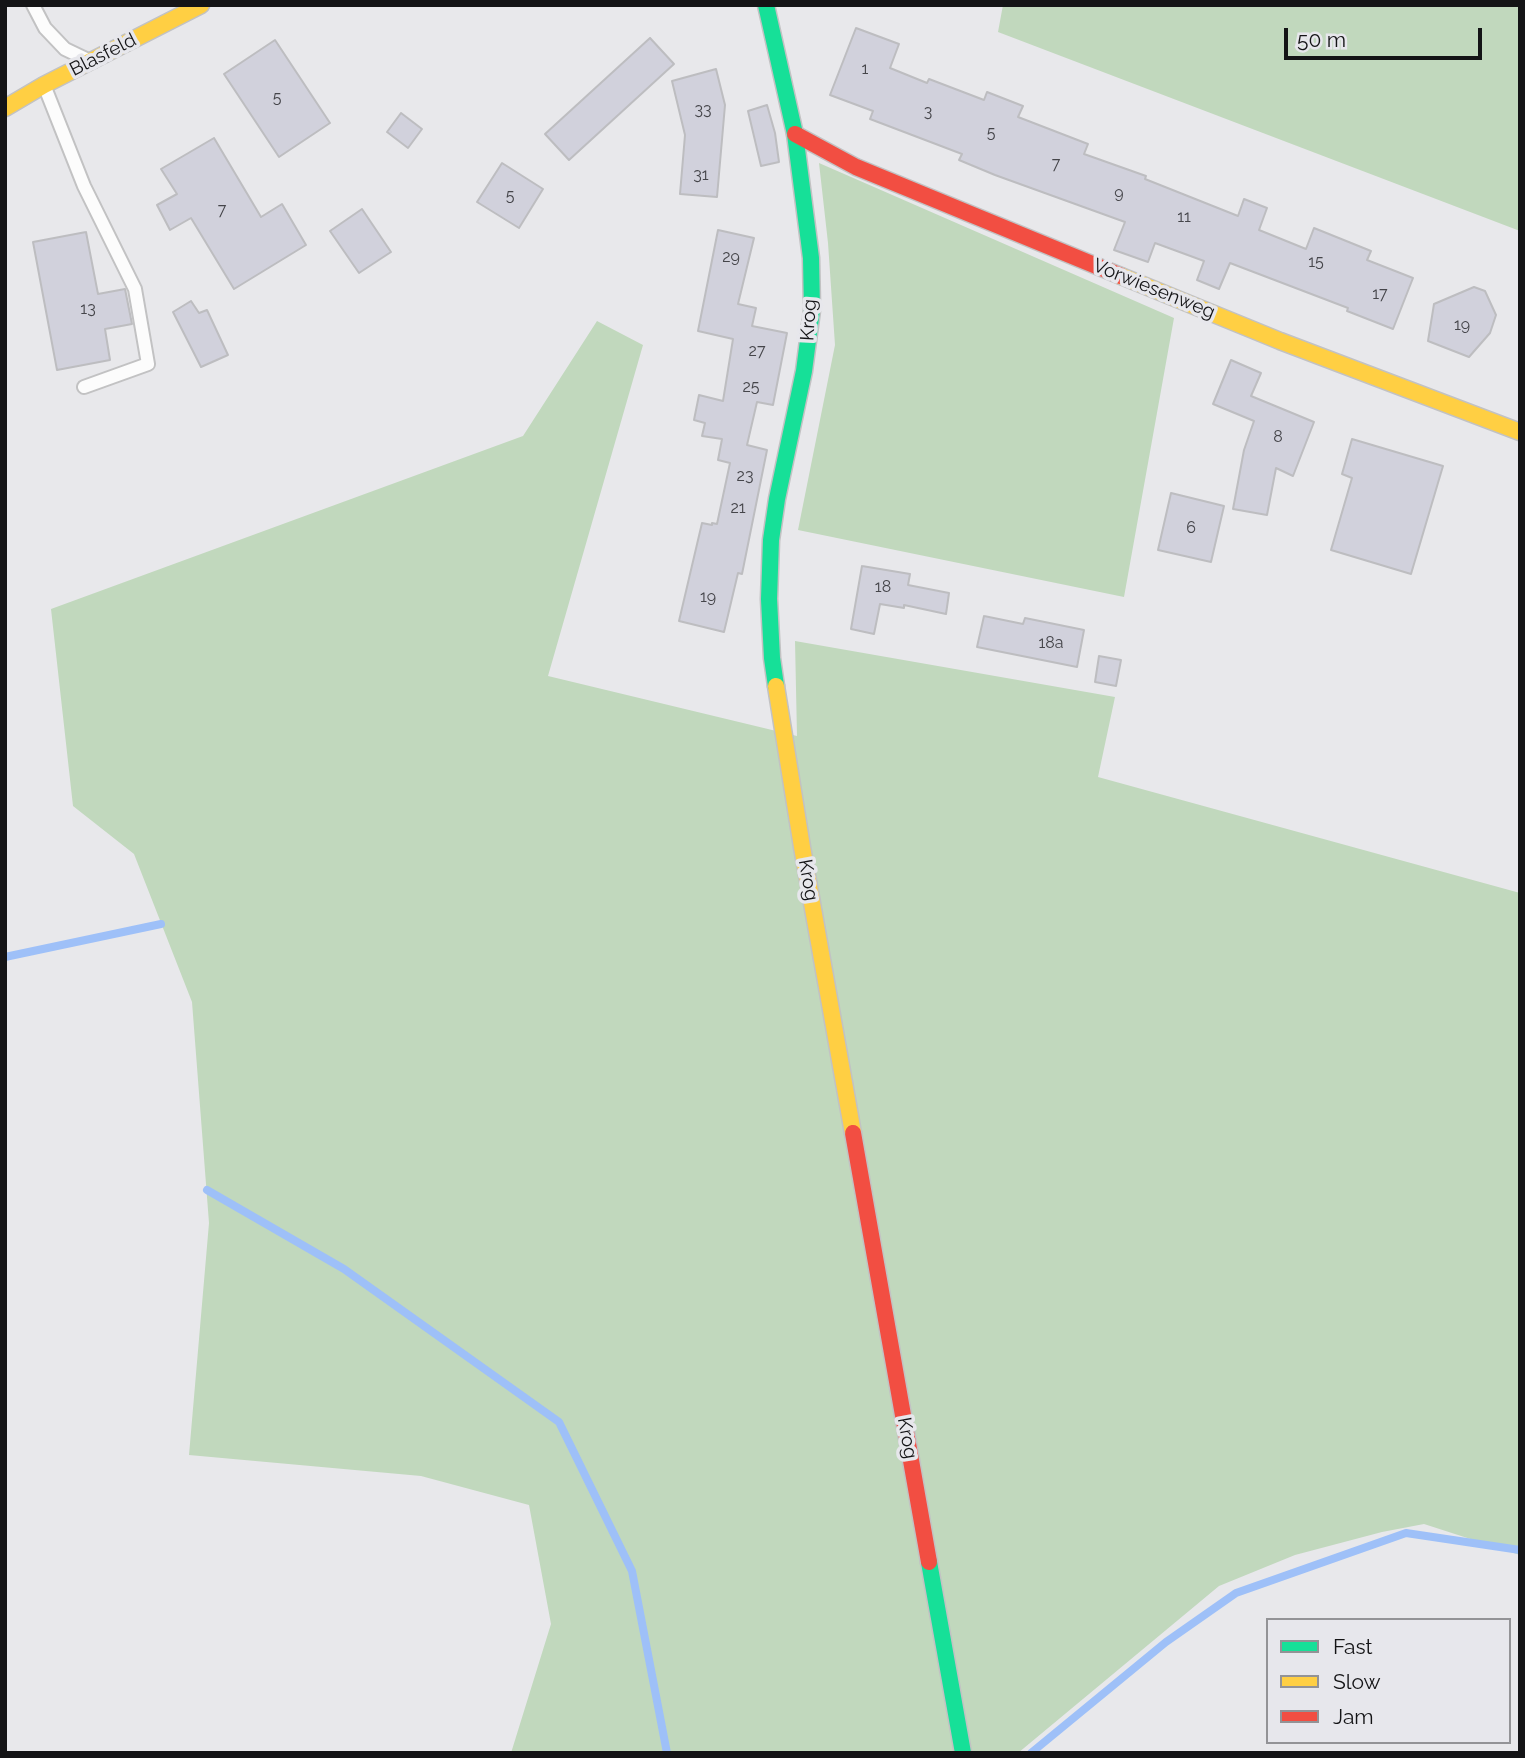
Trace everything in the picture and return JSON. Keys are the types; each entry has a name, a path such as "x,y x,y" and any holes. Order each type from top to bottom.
{"street":[{"name":"Blasfeld","path":"5,108 44,85 201,5"},
{"name":"Krog","path":"766,5 795,134 811,258 812,310 804,371 771,540 769,599 772,659 802,847 963,1753"},
{"name":"Vorwiesenweg","path":"795,134 856,166 1288,344 1520,432"}],"lane":[{"path":"33,5 45,28 65,49 91,61"},
{"path":"44,85 84,186 135,289 148,365 84,387"}],"green space":[{"path":"1003,5 1520,5 1520,231 998,32"},
{"path":"819,163 1174,318 1124,597 798,530 835,345"},
{"path":"597,321 643,345 548,676 797,736 795,641 1115,697 1098,777 1520,893 1520,1555 1424,1524 1295,1555 1219,1586 1018,1753 511,1753 551,1624 529,1505 421,1476 189,1455 209,1223 192,1002 134,854 73,806 51,609 523,436"}],"building":[{"path":"856,28 899,44 890,68 927,83 929,79 984,100 987,92 1023,106 1018,117 1088,144 1084,154 1146,176 1145,179 1238,216 1244,199 1267,208 1259,230 1306,249 1314,228 1371,251 1367,260 1413,278 1393,329 1347,311 1348,308 1230,263 1219,289 1197,280 1204,261 1155,243 1148,262 1114,250 1125,222 995,175 959,160 962,154 870,119 873,111 830,95"},
{"path":"650,38 674,64 569,160 545,134"},
{"path":"275,40 330,123 279,157 224,74"},
{"path":"716,69 725,105 717,197 680,194 685,135 672,81"},
{"path":"767,105 779,162 761,166 748,111"},
{"path":"401,113 422,129 408,148 387,132"},
{"path":"214,138 261,217 282,204 306,245 234,289 191,218 170,230 157,205 177,194 161,169"},
{"path":"502,163 543,189 519,228 477,202"},
{"path":"362,209 391,252 359,273 330,231"},
{"path":"718,230 754,238 738,304 756,308 752,326 787,333 773,405 757,402 747,445 767,450 742,574 738,573 724,632 679,621 702,523 717,524 730,463 718,460 722,439 702,436 705,423 694,420 699,395 723,401 733,339 698,331"},
{"path":"86,232 98,294 125,289 132,324 105,329 110,360 57,370 33,242"},
{"path":"1474,287 1485,291 1496,315 1490,333 1469,357 1428,341 1434,304"},
{"path":"191,301 199,313 207,310 228,355 201,367 173,312"},
{"path":"1231,360 1261,373 1251,396 1314,422 1293,476 1276,468 1267,515 1233,509 1244,450 1254,421 1213,404"},
{"path":"1352,439 1443,466 1411,574 1331,550 1352,478 1342,474"},
{"path":"1171,493 1224,506 1211,562 1158,550"},
{"path":"862,566 910,574 908,585 949,593 946,614 904,605 904,608 880,604 874,634 851,629"},
{"path":"984,616 1023,624 1025,618 1084,630 1077,667 977,647"},
{"path":"1099,656 1121,660 1116,686 1095,682"}],"waterway":[{"path":"5,957 161,924"},
{"path":"207,1190 344,1269 559,1422 632,1571 667,1753"},
{"path":"1031,1753 1166,1642 1236,1593 1406,1533 1520,1550"}],"traffic: fast":[{"path":"766,5 795,134 811,258 812,310 804,371 771,540 769,599 776,686"},
{"path":"929,1562 963,1753"}],"traffic: slow":[{"path":"5,108 44,85 201,5"},
{"path":"1121,276 1280,341 1520,432"},
{"path":"776,686 853,1133"}],"traffic: jam":[{"path":"795,134 856,167 1121,276"},
{"path":"853,1133 929,1562"}]}
